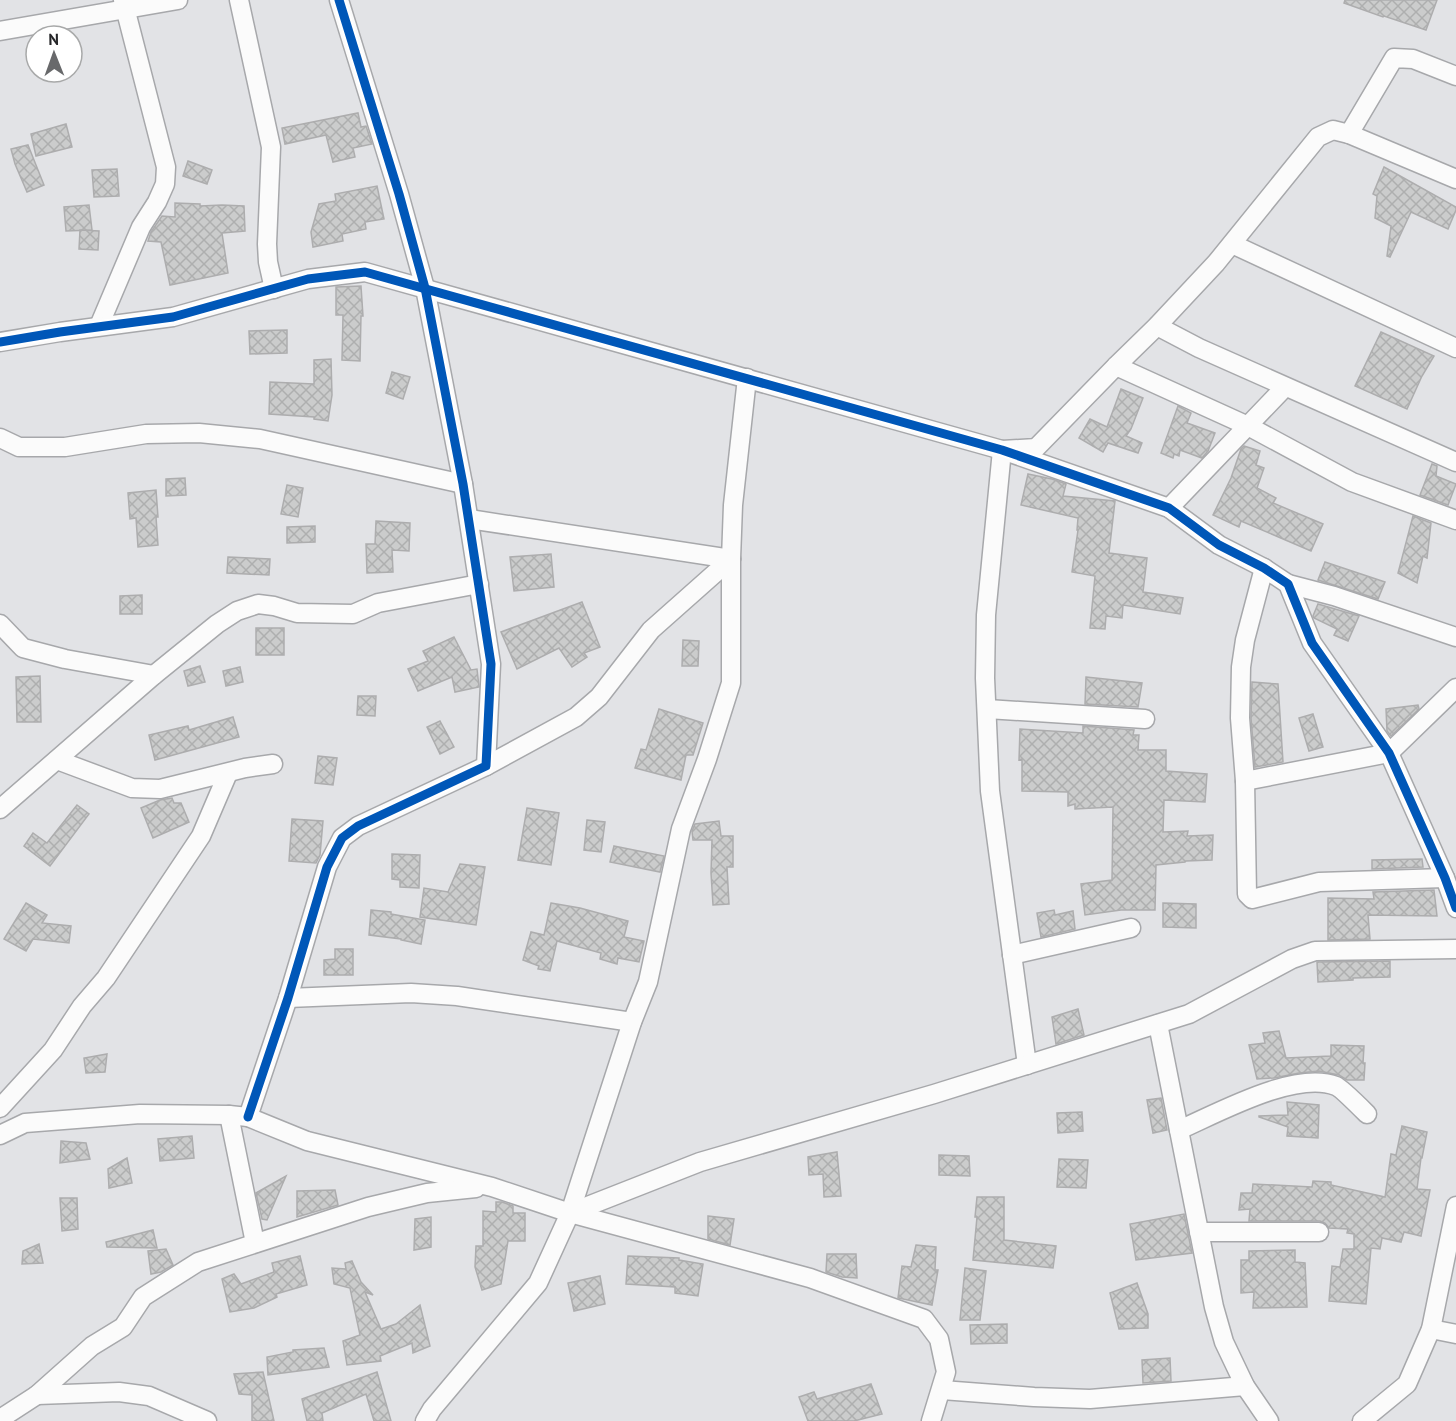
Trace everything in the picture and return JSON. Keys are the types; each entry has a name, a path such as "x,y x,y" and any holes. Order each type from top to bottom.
{"street":[{"path":"0,31 125,5 178,0"},
{"path":"239,0 271,147 267,244 274,289"},
{"path":"339,0 399,194 425,288 463,484 491,664 486,766"},
{"path":"99,326 141,227 165,184 166,167 125,5"},
{"path":"1349,134 1394,58 1413,59 1456,76"},
{"path":"1002,450 1036,448 1216,263 1318,137 1333,130 1349,134 1456,179"},
{"path":"1232,244 1456,348"},
{"path":"0,342 173,317 308,279 365,272 1002,450 1169,507 1219,545 1264,568 1287,584 1334,596 1456,637"},
{"path":"1157,326 1199,348 1456,462"},
{"path":"1116,366 1248,426 1352,482 1456,520"},
{"path":"425,1421 432,1409 538,1283 570,1213 632,1022 648,982 681,829 707,759 730,683 733,505 747,378"},
{"path":"1169,507 1285,387"},
{"path":"0,438 20,447 65,447 146,434 199,433 260,439 463,484"},
{"path":"1002,450 986,615 985,678 990,791 1027,1065"},
{"path":"469,519 731,559"},
{"path":"248,1117 288,998 327,867 342,838 358,825 486,766 576,717 599,697 651,630 731,559"},
{"path":"1264,568 1245,640 1241,667 1240,718 1245,781 1246,894 1252,899 1319,882 1445,879"},
{"path":"0,809 154,675 217,624 237,611 258,604 297,613 353,614 378,603 479,584"},
{"path":"1287,584 1312,643 1389,753 1456,908"},
{"path":"0,624 23,648 65,659 154,675"},
{"path":"1245,781 1389,753 1456,688"},
{"path":"987,709 1145,719"},
{"path":"57,760 132,788 160,789 228,772 273,764"},
{"path":"0,1108 53,1050 82,1006 106,978 201,836 228,772"},
{"path":"1012,954 1131,928"},
{"path":"570,1213 700,1162 934,1094 1189,1014 1292,959 1315,951 1456,949"},
{"path":"288,998 411,993 457,996 632,1022"},
{"path":"1158,1024 1214,1307 1224,1342 1245,1386 1269,1421"},
{"path":"1179,1130 1267,1091 1285,1086 1316,1083 1338,1087 1367,1114"},
{"path":"0,1135 25,1123 140,1114 248,1117 308,1141 492,1187 570,1213 810,1278 924,1319 939,1340 946,1372 931,1421"},
{"path":"229,1115 255,1243"},
{"path":"0,1419 37,1395 92,1346 123,1327 143,1297 198,1262 377,1204 427,1193 492,1187"},
{"path":"1362,1421 1407,1384 1431,1329 1456,1206"},
{"path":"1199,1232 1319,1232"},
{"path":"1431,1329 1456,1334"},
{"path":"942,1390 1090,1399 1245,1386"},
{"path":"37,1395 119,1392 148,1396 207,1421"}],"building":[{"path":"1345,0 1437,0 1426,30 1344,3"},
{"path":"358,113 361,127 366,126 372,144 353,148 355,157 333,162 326,135 285,144 282,128"},
{"path":"66,124 72,147 36,156 31,134"},
{"path":"28,145 44,185 27,192 11,149"},
{"path":"188,161 212,170 207,184 183,176"},
{"path":"1384,167 1456,207 1448,229 1411,212 1390,257 1387,256 1391,226 1375,218 1377,196 1373,194"},
{"path":"117,169 119,196 94,197 92,170"},
{"path":"377,186 384,219 365,222 366,229 342,234 343,241 313,247 311,232 319,204 336,201 335,194"},
{"path":"175,203 200,204 200,206 244,206 245,231 222,233 228,273 170,285 161,242 148,241 162,216 175,217"},
{"path":"89,205 92,230 66,231 64,207"},
{"path":"80,230 99,231 98,250 79,249"},
{"path":"361,286 363,316 361,316 360,361 342,360 343,315 336,315 336,287"},
{"path":"287,330 287,353 250,354 249,331"},
{"path":"1381,332 1434,356 1407,409 1355,386"},
{"path":"331,359 332,395 328,421 314,419 314,417 269,414 270,382 314,384 314,360"},
{"path":"392,372 410,377 403,399 386,393"},
{"path":"1121,389 1143,398 1126,436 1142,443 1138,453 1108,443 1103,452 1079,438 1090,419 1107,427"},
{"path":"1178,406 1191,413 1187,423 1215,433 1208,451 1202,458 1180,450 1179,456 1174,454 1173,458 1161,453"},
{"path":"1244,446 1260,451 1256,465 1264,468 1257,488 1276,498 1273,503 1323,524 1311,551 1241,521 1239,527 1213,515"},
{"path":"1432,464 1437,466 1436,476 1456,484 1448,505 1420,495"},
{"path":"1028,474 1066,484 1063,496 1115,501 1109,553 1147,558 1143,592 1183,598 1180,614 1123,605 1122,618 1106,616 1105,629 1090,628 1095,576 1072,572 1078,518 1021,505"},
{"path":"185,478 186,495 166,496 166,479"},
{"path":"287,485 303,488 298,517 281,514"},
{"path":"156,490 158,545 138,547 136,518 130,519 128,493"},
{"path":"1413,516 1431,523 1427,558 1423,556 1417,583 1398,573"},
{"path":"376,521 410,523 409,551 392,550 393,572 367,573 366,544 375,544"},
{"path":"315,526 315,542 287,543 287,527"},
{"path":"551,554 554,587 514,591 510,557"},
{"path":"228,557 270,559 269,575 227,573"},
{"path":"1325,562 1385,582 1378,599 1318,580"},
{"path":"142,595 142,614 120,614 120,596"},
{"path":"582,602 600,647 584,653 587,657 572,667 559,648 517,669 501,632"},
{"path":"1318,604 1359,616 1348,641 1334,635 1337,629 1314,618"},
{"path":"256,628 284,628 284,655 256,655"},
{"path":"454,637 471,670 477,669 479,687 455,692 452,677 418,691 408,669 428,661 423,651"},
{"path":"683,640 699,641 698,666 682,666"},
{"path":"200,666 205,682 188,686 184,671"},
{"path":"240,667 243,682 226,686 223,671"},
{"path":"40,676 41,722 17,722 16,677"},
{"path":"1086,677 1142,683 1138,707 1085,704"},
{"path":"1252,682 1278,684 1283,762 1255,767 1251,718"},
{"path":"358,696 376,696 375,716 357,715"},
{"path":"1418,705 1419,709 1391,736 1387,731 1386,709"},
{"path":"659,709 703,723 693,755 686,755 681,780 635,768 641,749 646,750"},
{"path":"1313,714 1323,747 1309,751 1299,718"},
{"path":"233,717 239,737 155,760 149,735 188,726 189,730"},
{"path":"440,721 454,747 440,754 427,727"},
{"path":"1083,726 1134,730 1133,735 1139,735 1138,750 1166,750 1166,771 1207,774 1205,802 1164,800 1163,832 1188,831 1187,836 1213,835 1212,860 1156,865 1155,910 1121,910 1085,915 1081,884 1112,880 1113,807 1075,809 1075,804 1068,806 1068,792 1022,791 1022,759 1019,760 1020,729 1083,733"},
{"path":"318,756 337,758 333,785 315,783"},
{"path":"172,798 174,803 181,803 189,822 153,838 141,808"},
{"path":"77,805 89,814 50,866 24,846 33,833 47,843"},
{"path":"527,808 559,813 551,865 518,860"},
{"path":"292,819 323,821 320,855 316,863 289,861"},
{"path":"587,820 605,822 601,852 584,850"},
{"path":"719,821 721,836 733,836 733,867 727,867 729,904 713,905 712,840 693,840 692,831 695,824"},
{"path":"614,846 664,856 660,872 610,862"},
{"path":"392,854 420,855 419,888 400,887 400,880 392,879"},
{"path":"1422,859 1423,867 1372,869 1372,860"},
{"path":"460,864 485,867 476,925 420,917 424,888 448,892"},
{"path":"1434,890 1437,916 1368,915 1370,939 1328,940 1328,898 1374,899 1373,892"},
{"path":"26,903 47,915 42,923 71,926 69,943 33,939 26,951 4,939"},
{"path":"551,903 628,921 624,937 644,941 639,962 618,958 617,964 600,959 601,953 557,941 550,971 538,969 539,966 523,960 531,932 544,935"},
{"path":"1163,903 1196,904 1196,928 1163,927"},
{"path":"371,910 425,920 421,944 369,935"},
{"path":"1054,910 1055,915 1073,911 1075,929 1041,937 1037,913"},
{"path":"335,949 353,949 353,975 324,975 324,960 335,959"},
{"path":"1390,961 1390,977 1318,982 1317,962"},
{"path":"1078,1009 1084,1035 1056,1044 1052,1017"},
{"path":"1279,1031 1286,1058 1331,1056 1331,1045 1364,1046 1364,1080 1347,1080 1339,1075 1319,1071 1257,1079 1249,1045 1265,1043 1263,1033"},
{"path":"107,1054 105,1072 86,1073 84,1058"},
{"path":"1161,1098 1167,1130 1153,1133 1147,1100"},
{"path":"1287,1102 1319,1105 1318,1138 1287,1136 1288,1127 1259,1117 1288,1115"},
{"path":"1082,1112 1083,1131 1058,1133 1057,1113"},
{"path":"1402,1126 1427,1132 1417,1189 1430,1190 1421,1236 1404,1232 1401,1242 1382,1238 1380,1249 1371,1248 1366,1304 1329,1301 1332,1266 1340,1267 1343,1249 1354,1249 1354,1234 1347,1233 1348,1229 1329,1228 1320,1221 1249,1221 1250,1209 1239,1210 1241,1193 1252,1193 1253,1184 1312,1187 1313,1181 1331,1182 1331,1185 1385,1197 1391,1154 1396,1155"},
{"path":"192,1136 194,1158 160,1161 158,1139"},
{"path":"61,1141 86,1143 90,1159 60,1163"},
{"path":"837,1152 841,1196 824,1197 823,1174 809,1175 808,1157"},
{"path":"939,1155 969,1156 970,1176 939,1175"},
{"path":"127,1158 132,1183 109,1188 108,1169"},
{"path":"1059,1159 1088,1160 1086,1188 1057,1187"},
{"path":"286,1176 267,1220 262,1219 256,1193"},
{"path":"335,1190 338,1205 297,1217 297,1191"},
{"path":"977,1197 1004,1197 1004,1240 1056,1246 1053,1268 973,1260"},
{"path":"60,1198 77,1198 78,1229 62,1231"},
{"path":"496,1202 513,1206 513,1213 525,1213 525,1241 508,1241 501,1284 482,1290 475,1267 476,1246 483,1246 483,1211 496,1212"},
{"path":"1184,1214 1192,1253 1136,1260 1130,1224"},
{"path":"708,1216 734,1219 730,1245 708,1239"},
{"path":"431,1217 431,1247 414,1250 415,1219"},
{"path":"153,1230 157,1248 107,1247 106,1242"},
{"path":"39,1244 43,1263 22,1264 23,1251"},
{"path":"916,1245 936,1247 935,1270 938,1270 932,1305 898,1298 902,1266 911,1267"},
{"path":"166,1249 173,1265 161,1272 151,1274 148,1251"},
{"path":"1295,1250 1295,1262 1305,1263 1307,1307 1253,1308 1254,1292 1241,1293 1241,1260 1249,1260 1249,1251"},
{"path":"827,1254 856,1254 857,1278 842,1277 826,1272"},
{"path":"300,1256 307,1285 276,1294 277,1297 254,1308 230,1312 222,1279 234,1274 241,1284 274,1272 272,1263"},
{"path":"628,1256 679,1258 679,1260 703,1264 698,1296 675,1293 675,1287 626,1284"},
{"path":"352,1261 361,1282 373,1295 365,1292 381,1329 396,1324 420,1305 430,1346 413,1353 412,1343 380,1356 381,1361 347,1365 343,1341 360,1335 350,1288 334,1284 332,1268 346,1269 345,1263"},
{"path":"965,1268 986,1271 980,1320 960,1320"},
{"path":"600,1276 605,1304 574,1311 568,1283"},
{"path":"1137,1283 1148,1314 1148,1328 1119,1329 1110,1293"},
{"path":"1007,1324 1007,1343 971,1344 970,1325"},
{"path":"324,1348 329,1367 268,1375 267,1357 293,1352 293,1350"},
{"path":"1170,1358 1171,1381 1143,1383 1142,1360"},
{"path":"263,1372 274,1421 252,1421 252,1395 239,1394 234,1374"},
{"path":"377,1372 391,1421 374,1421 366,1394 322,1413 323,1421 307,1421 302,1399"},
{"path":"871,1384 882,1414 854,1421 808,1421 799,1397 814,1392 817,1399"}],"cycle path":[{"path":"248,1117 288,998 327,867 342,838 358,826 486,766 491,664 463,484 425,288 399,194 339,0"},
{"path":"0,342 173,317 308,279 365,272 1002,450 1169,508 1219,545 1264,568 1288,584 1312,643 1389,753 1445,878 1456,908"}]}
